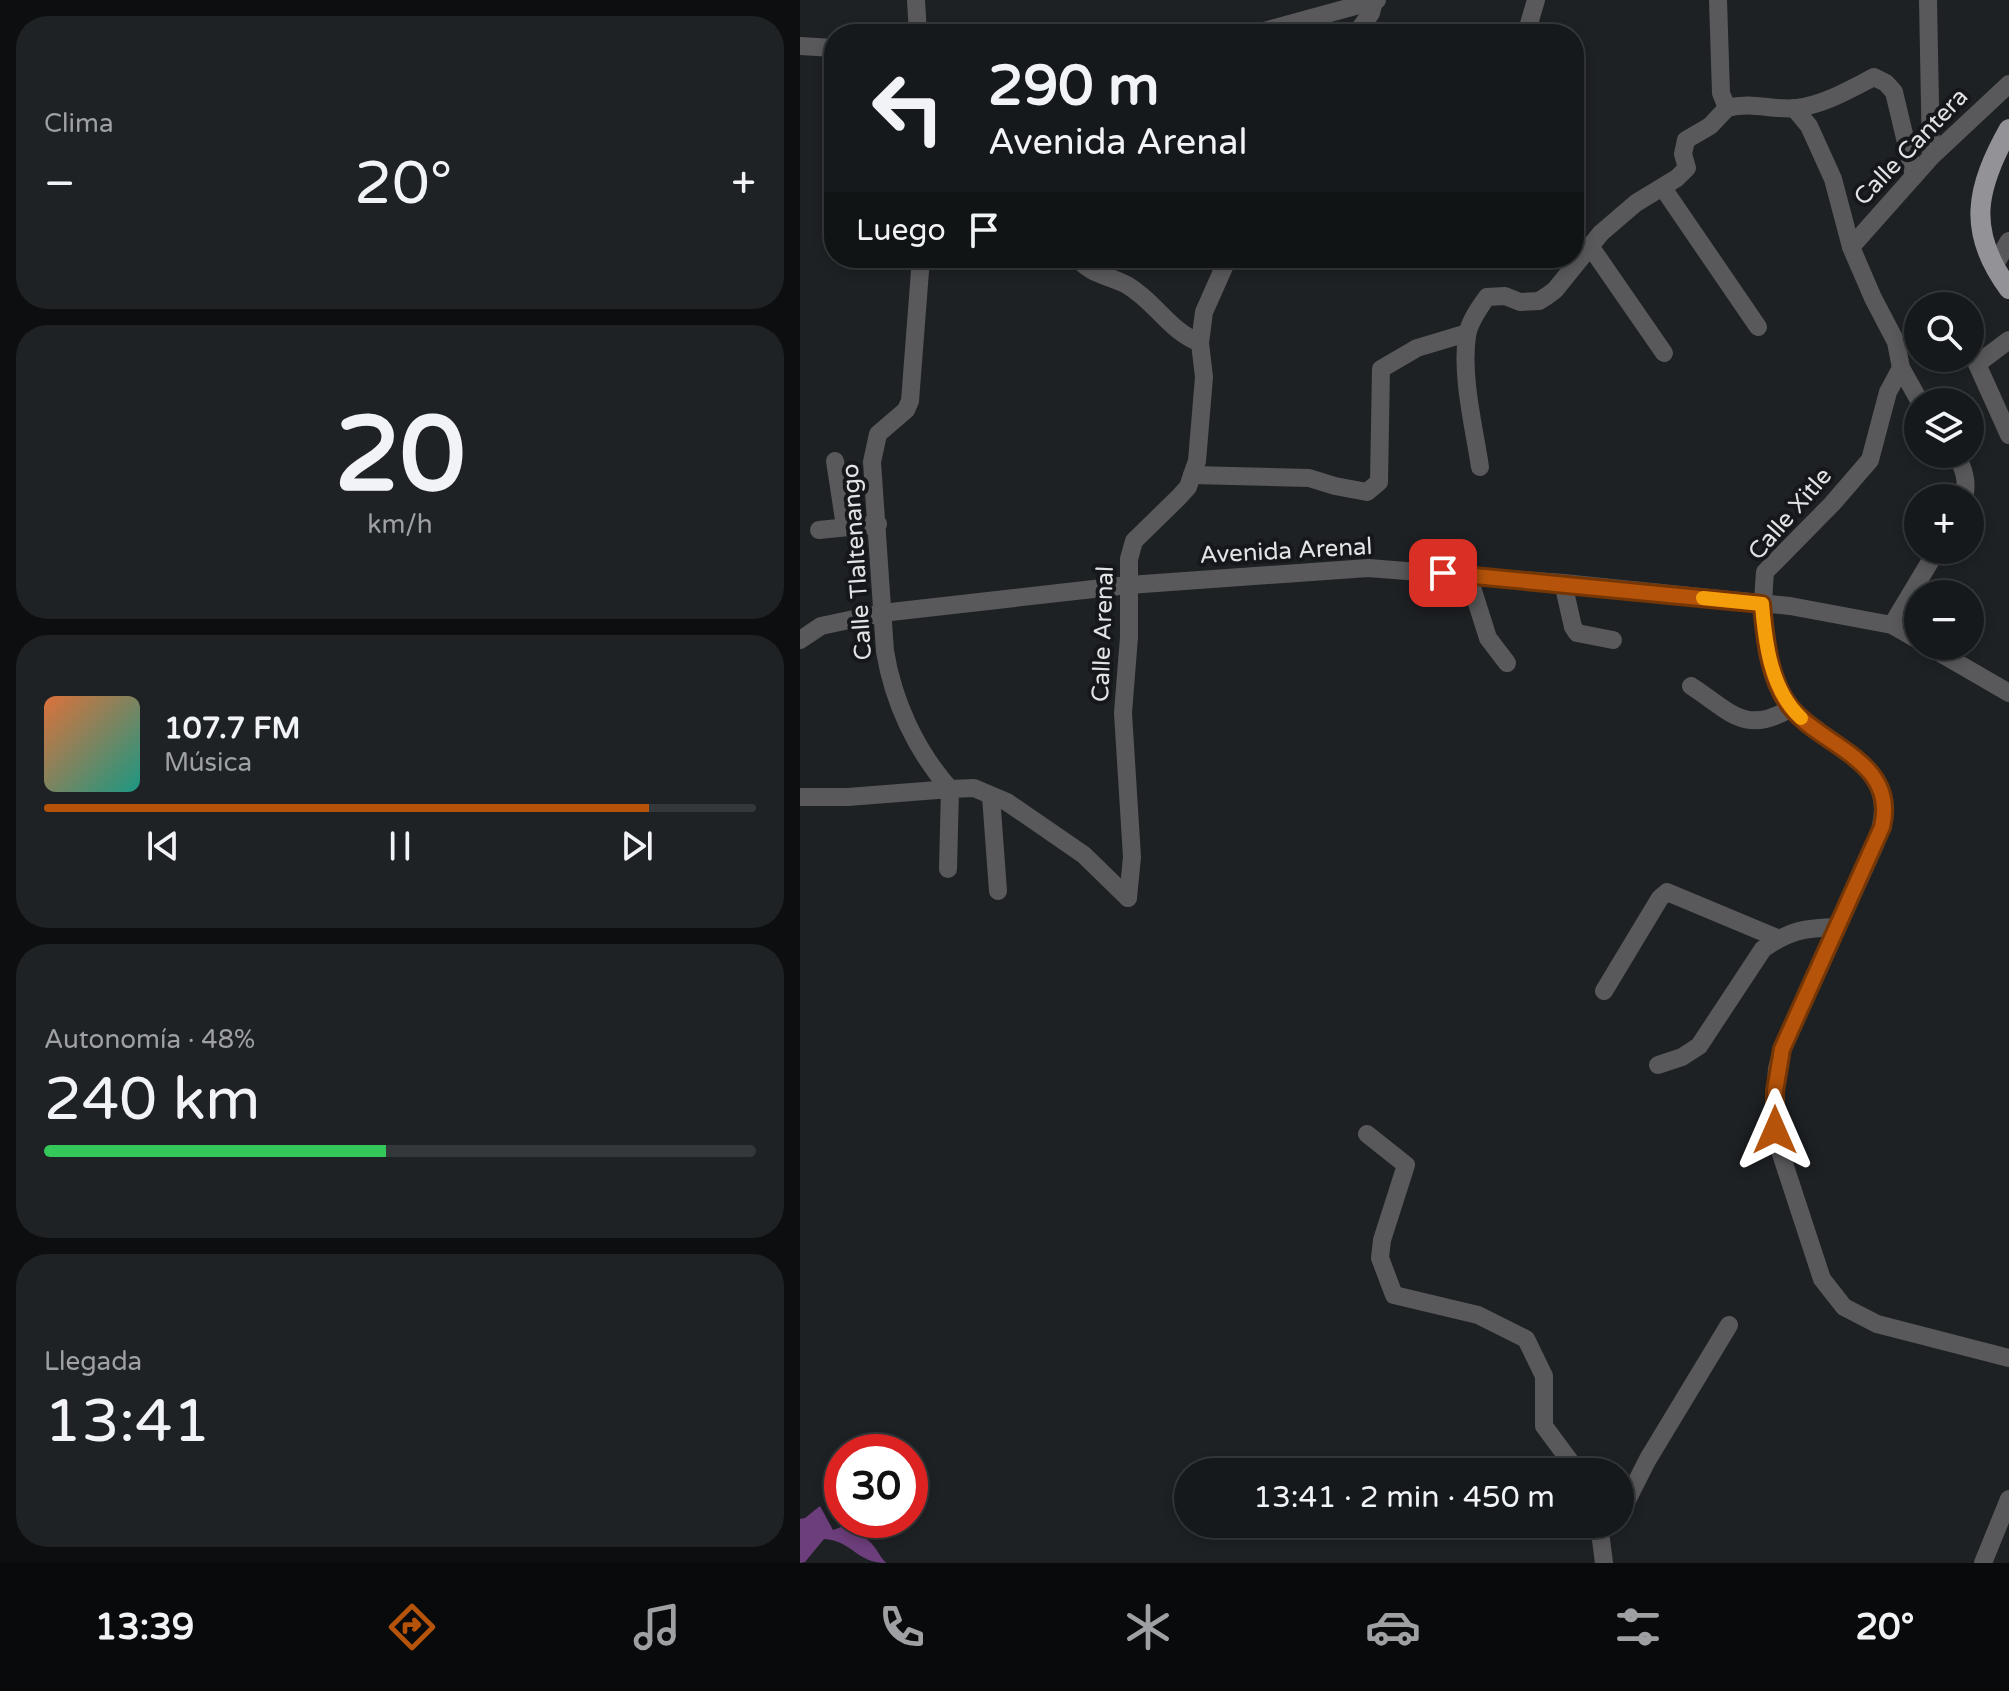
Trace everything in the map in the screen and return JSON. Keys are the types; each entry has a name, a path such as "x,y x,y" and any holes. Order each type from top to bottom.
{"main road":[{"path":"2009,129 1989,166 1983,188 1981,223 1985,245 2009,289"}],"street":[{"path":"916,0 917,24"},
{"path":"1306,0 1308,20"},
{"path":"1292,24 1376,0"},
{"path":"1363,24 1376,0"},
{"path":"1529,24 1536,0"},
{"path":"1718,0 1721,93 1727,108"},
{"path":"1928,0 1931,157"},
{"path":"800,46 824,47"},
{"path":"1584,254 1601,233 1636,203 1663,188 1687,168 1683,154 1686,140 1710,126 1727,108 1744,103 1794,108 1825,102 1874,77 1894,92 1914,176"},
{"name":"Calle Cantera","path":"1851,247 1931,157 2009,84"},
{"path":"1794,108 1809,126 1833,179 1851,247 1896,342 1901,368 1912,388"},
{"path":"1663,188 1758,327"},
{"path":"1994,266 2009,241"},
{"path":"1590,246 1664,353"},
{"name":"Calle Tlaltenango","path":"920,268 910,401 906,410 878,434 872,462 888,673 899,707 934,771 950,789"},
{"path":"1089,268 1126,285 1151,303 1180,334 1200,343"},
{"name":"Calle Arenal","path":"991,796 1007,802 1084,855 1128,898 1132,857 1123,713 1129,559 1134,541 1188,487 1197,461 1204,377 1200,343 1204,312 1223,268"},
{"path":"1480,467 1466,369 1467,333 1487,297 1505,296 1520,302 1539,301 1555,290 1572,268"},
{"path":"1192,475 1309,478 1367,492 1379,482 1381,369 1417,348 1467,333"},
{"path":"2009,340 1977,364 2009,435"},
{"name":"Calle Xitle","path":"1901,368 1888,392 1870,460 1765,572 1762,604 1764,633 1771,663 1791,708 1865,765 1878,784 1884,802 1882,827 1782,1049 1775,1091 1775,1130 1812,1254 1832,1295 1860,1317 1877,1324 2009,1358"},
{"path":"835,461 845,526"},
{"path":"819,530 878,524"},
{"path":"1892,625 1929,564"},
{"name":"Avenida Arenal","path":"800,640 821,626 882,613 1129,585 1368,568 1563,583 1831,612 1892,625 1904,632"},
{"path":"1468,575 1488,638 1507,663"},
{"path":"1563,583 1577,633 1613,640"},
{"path":"1952,660 2009,693"},
{"path":"1691,686 1748,722 1762,722 1791,708"},
{"path":"800,797 848,797 974,788 991,796 998,891"},
{"path":"948,869 950,789"},
{"path":"1604,991 1660,898 1667,892 1777,938"},
{"path":"1658,1065 1682,1057 1699,1046 1763,949 1777,938 1801,928 1838,927"},
{"path":"1367,1134 1406,1165 1380,1258 1394,1295 1478,1315 1526,1339 1544,1376 1544,1426 1568,1458"},
{"path":"1634,1486 1729,1325"},
{"path":"1983,1563 2009,1499"}],"shaded area":[{"path":"820,1506 824,1513 824,1538 864,1538 886,1563 868,1560 842,1544 824,1539 805,1562 800,1563 800,1519"}],"slow traffic":[{"path":"1703,598 1762,604 1771,663 1782,694 1801,718"}],"route":[{"path":"1443,573 1762,604 1771,663 1782,694 1791,708 1865,765 1878,784 1884,802 1882,827 1782,1049 1775,1091 1775,1130"}]}
